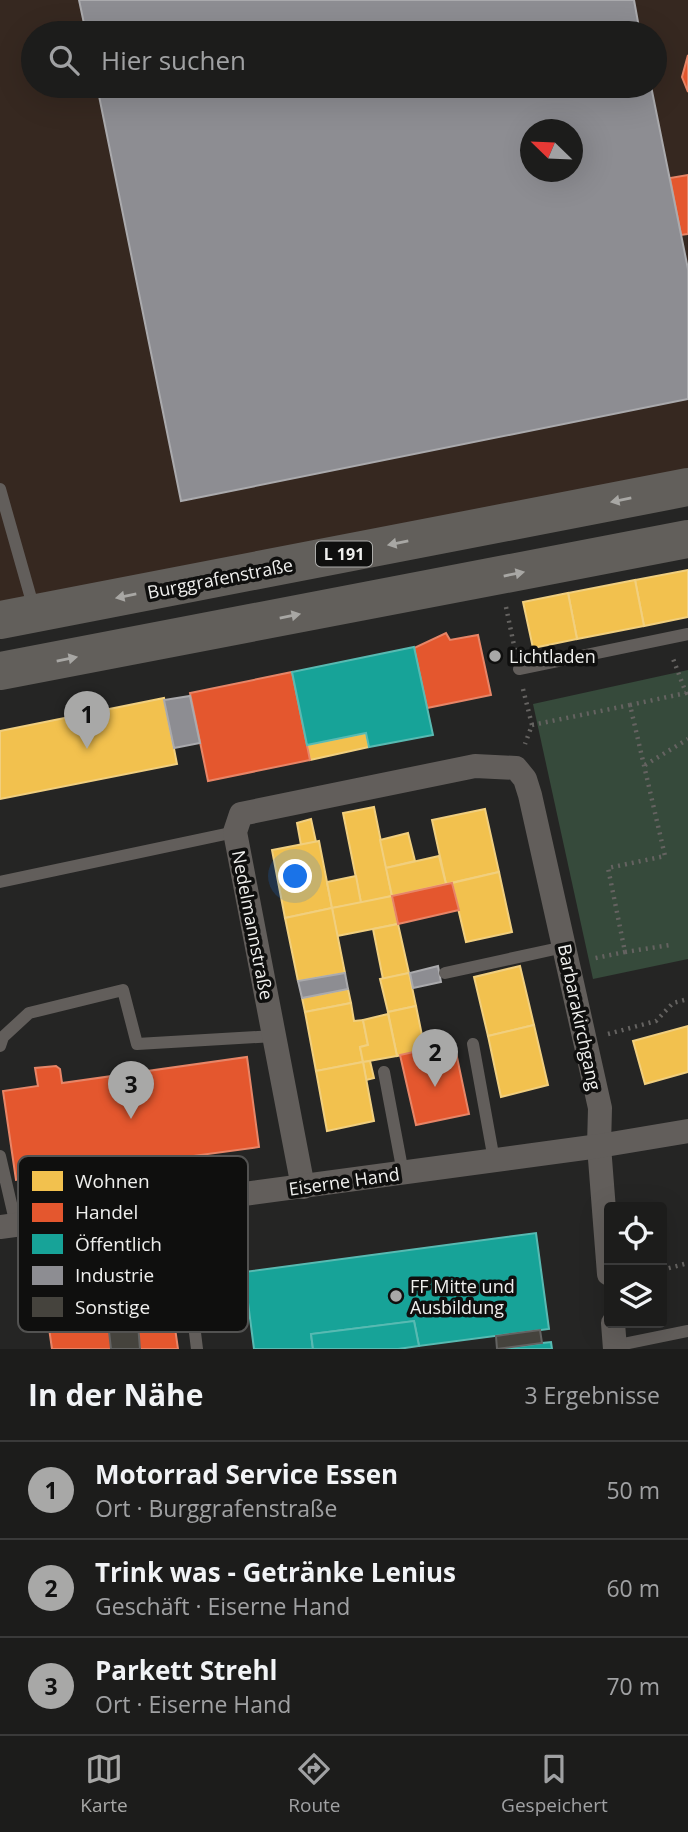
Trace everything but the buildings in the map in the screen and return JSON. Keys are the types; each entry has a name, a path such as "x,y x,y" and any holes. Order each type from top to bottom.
{"main road":[{"name":"Burggrafenstraße","path":"18,617 688,487"},
{"path":"0,671 688,539"}],"street":[{"name":"Nedelmannstraße","path":"303,1187 234,832 241,814 475,766 516,768"},
{"name":"Barbarakirchgang","path":"516,768 525,779 530,795 600,1108 599,1146 608,1265"},
{"name":"Eiserne Hand","path":"248,1194 599,1146 688,1131"}],"lane":[{"path":"0,489 18,617"},
{"path":"519,669 688,634"},
{"path":"0,881 234,832"},
{"path":"445,974 566,955"},
{"path":"0,1046 3,1037 29,1013 123,990 137,1044 274,1036"},
{"path":"473,1044 494,1160"},
{"path":"384,1072 404,1173"},
{"path":"0,1156 8,1226"},
{"path":"614,1339 688,1331"}],"path":[{"path":"532,725 687,693 666,638"},
{"path":"625,952 608,868 665,856 630,705"},
{"path":"645,765 688,738"},
{"path":"566,955 625,952 670,945"},
{"path":"585,1041 656,1021 673,1003 688,999"},
{"path":"667,1269 688,1264"}],"shaded area":[{"path":"0,0 688,0 688,481 0,618"}],"green space":[{"path":"688,670 688,959 593,979 533,704"}],"place":[{"name":"Lichtladen","path":"495,656"},
{"name":"Motorrad Service Essen","path":"87,749"},
{"name":"Trink was - Getränke Lenius","path":"435,1087"},
{"name":"Parkett Strehl","path":"131,1119"},
{"name":"FF Mitte und Ausbildung","path":"396,1296"}]}
